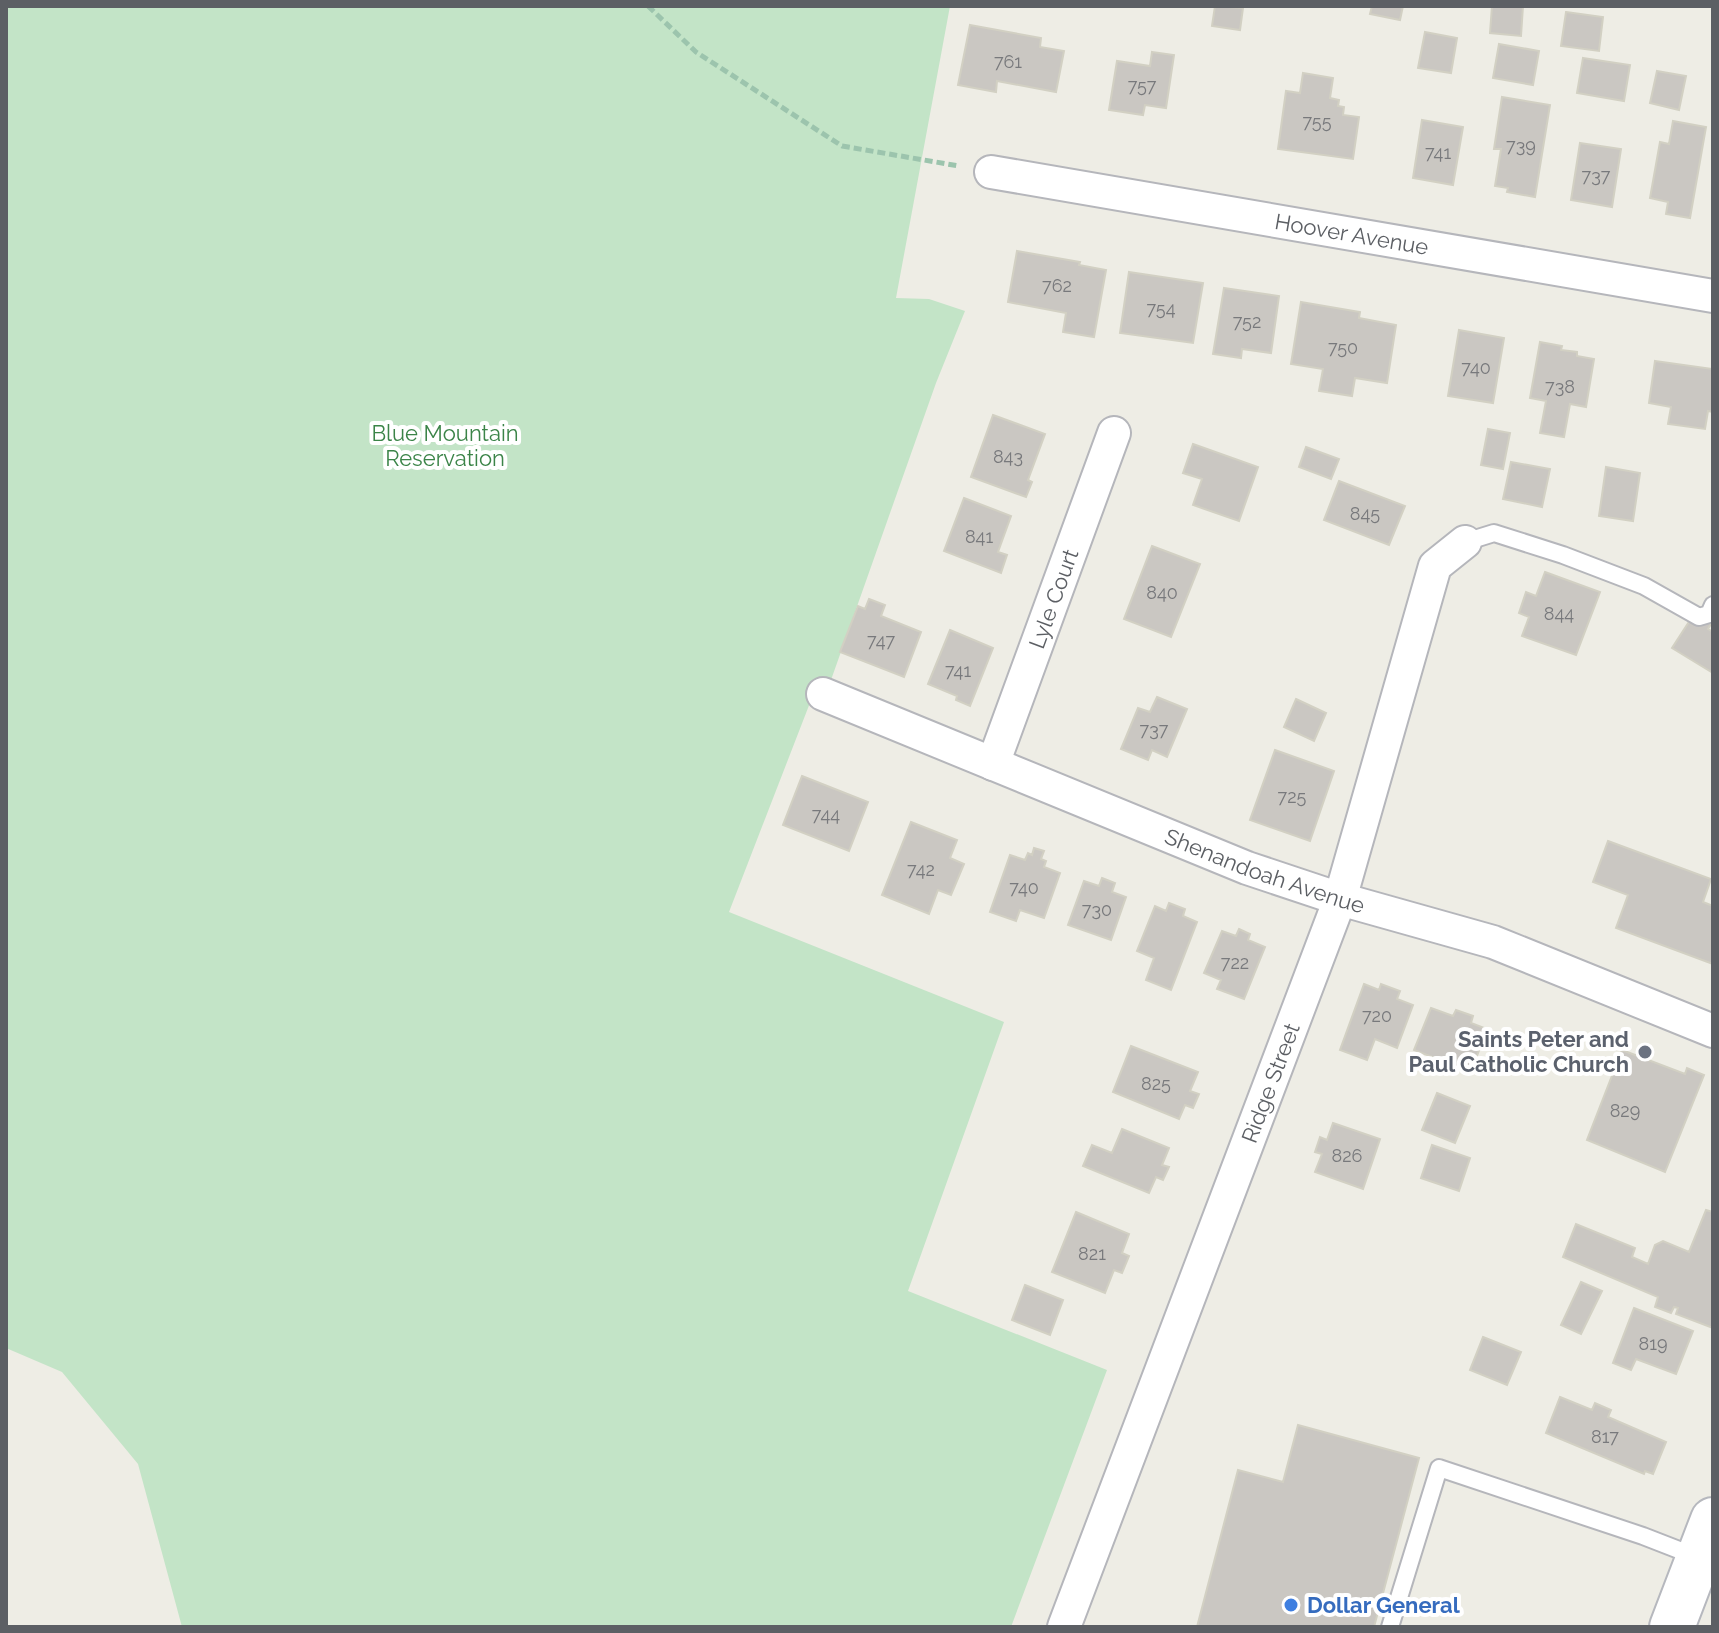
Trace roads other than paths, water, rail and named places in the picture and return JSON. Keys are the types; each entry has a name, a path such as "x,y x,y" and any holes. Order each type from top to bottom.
{"street":[{"name":"Hoover Avenue","path":"991,172 1713,296"},
{"name":"Lyle Court","path":"993,764 1114,433"},
{"name":"Ridge Street","path":"1064,1627 1340,899 1435,566 1465,542"},
{"name":"Shenandoah Avenue","path":"823,694 1247,868 1340,899 1493,942 1713,1031"},
{"path":"1672,1627 1706,1539"}],"lane":[{"path":"1465,542 1494,533 1644,586 1699,617 1709,614 1713,605"},
{"path":"1390,1627 1439,1468 1643,1536 1706,1539"}],"place":[{"name":"Saints Peter and Paul Catholic Church","path":"1645,1052"},
{"name":"Dollar General","path":"1291,1605"}],"park label":[{"name":"Blue Mountain Reservation","path":"445,446"}]}
